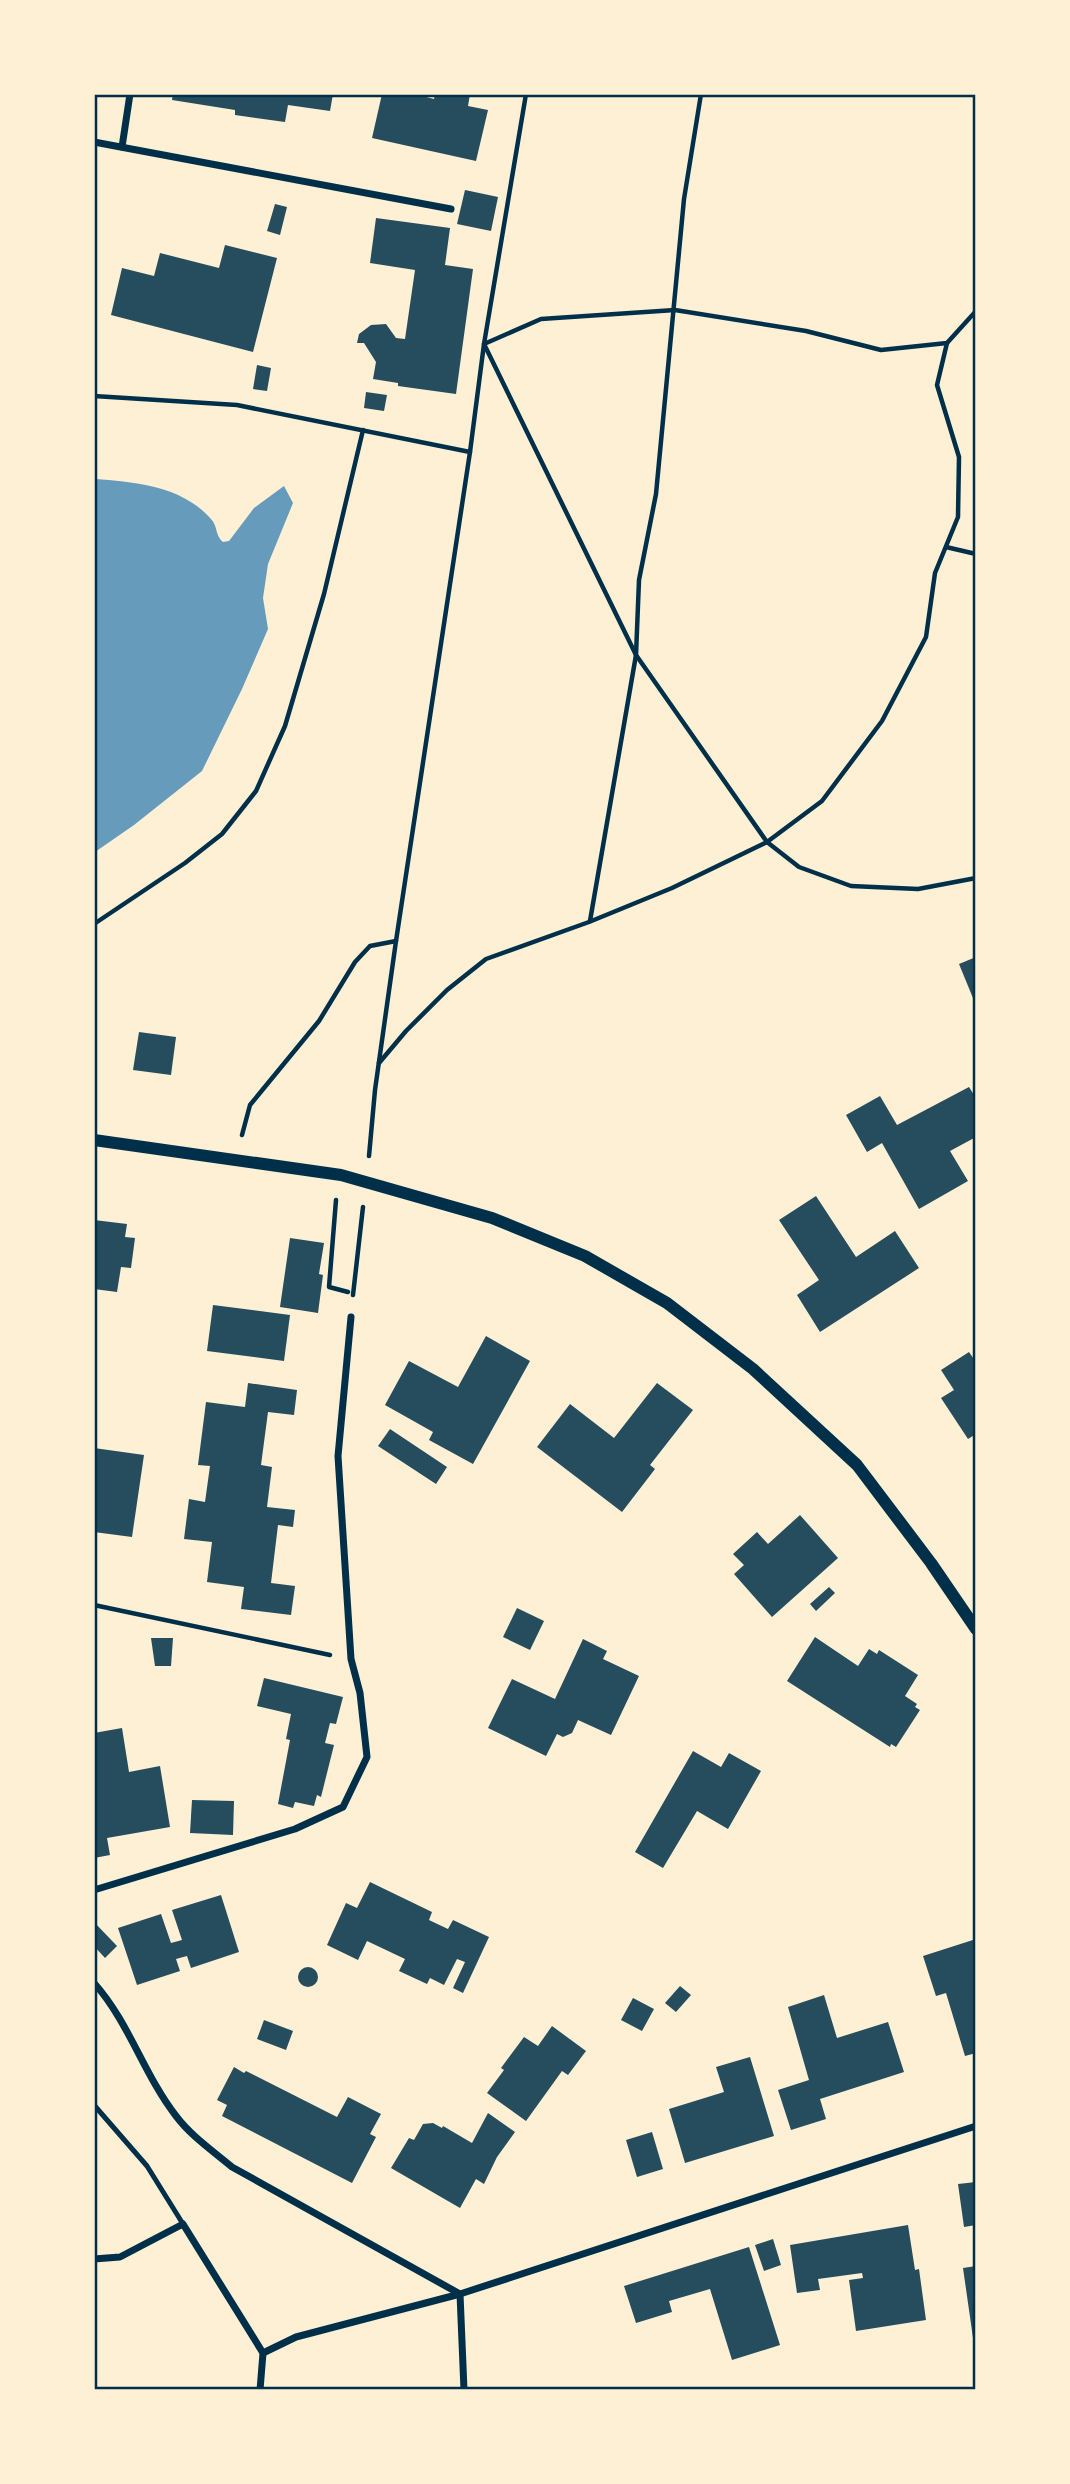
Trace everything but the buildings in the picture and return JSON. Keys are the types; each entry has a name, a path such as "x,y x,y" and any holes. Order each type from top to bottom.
{"street":[{"path":"122,147 130,94"},
{"path":"94,142 452,209"},
{"path":"94,1140 338,1174 492,1218 585,1256 667,1303 753,1369 857,1465 932,1563 975,1629"},
{"path":"94,1890 295,1829 343,1807 367,1757 360,1693 351,1659 338,1456 351,1317"},
{"path":"94,1983 124,2024 176,2116 203,2144 232,2166 460,2294"},
{"path":"263,2353 296,2337 460,2294 975,2126"},
{"path":"94,2259 120,2257 183,2224 263,2353 260,2389"},
{"path":"460,2294 464,2389"}],"lane":[{"path":"94,2105 147,2166 183,2224"}],"path":[{"path":"375,1090 484,344 526,94"},
{"path":"589,922 636,655 639,580 656,494 684,199 701,94"},
{"path":"484,344 541,319 675,310 806,331 881,350 947,343"},
{"path":"379,1064 406,1031 447,990 486,959 589,922 672,888 767,842 821,801 882,721 926,637 935,573 958,517 959,457 937,385 947,343 975,311"},
{"path":"484,344 636,655 767,842 799,867 851,886 918,889 975,878"},
{"path":"94,396 237,405 470,452"},
{"path":"94,924 185,863 222,834 256,791 285,726 324,594 363,430"},
{"path":"946,547 975,554"},
{"path":"246,1121 250,1105 319,1021 355,962 370,946 396,941"},
{"path":"338,1174 329,1287 354,1294"},
{"path":"355,1287 358,1264"},
{"path":"94,1605 351,1659"}],"water":[{"path":"95,479 142,484 186,499 211,519 223,542 229,541 254,508 284,486 293,503 268,564 263,598 268,629 202,771 95,852"}]}
